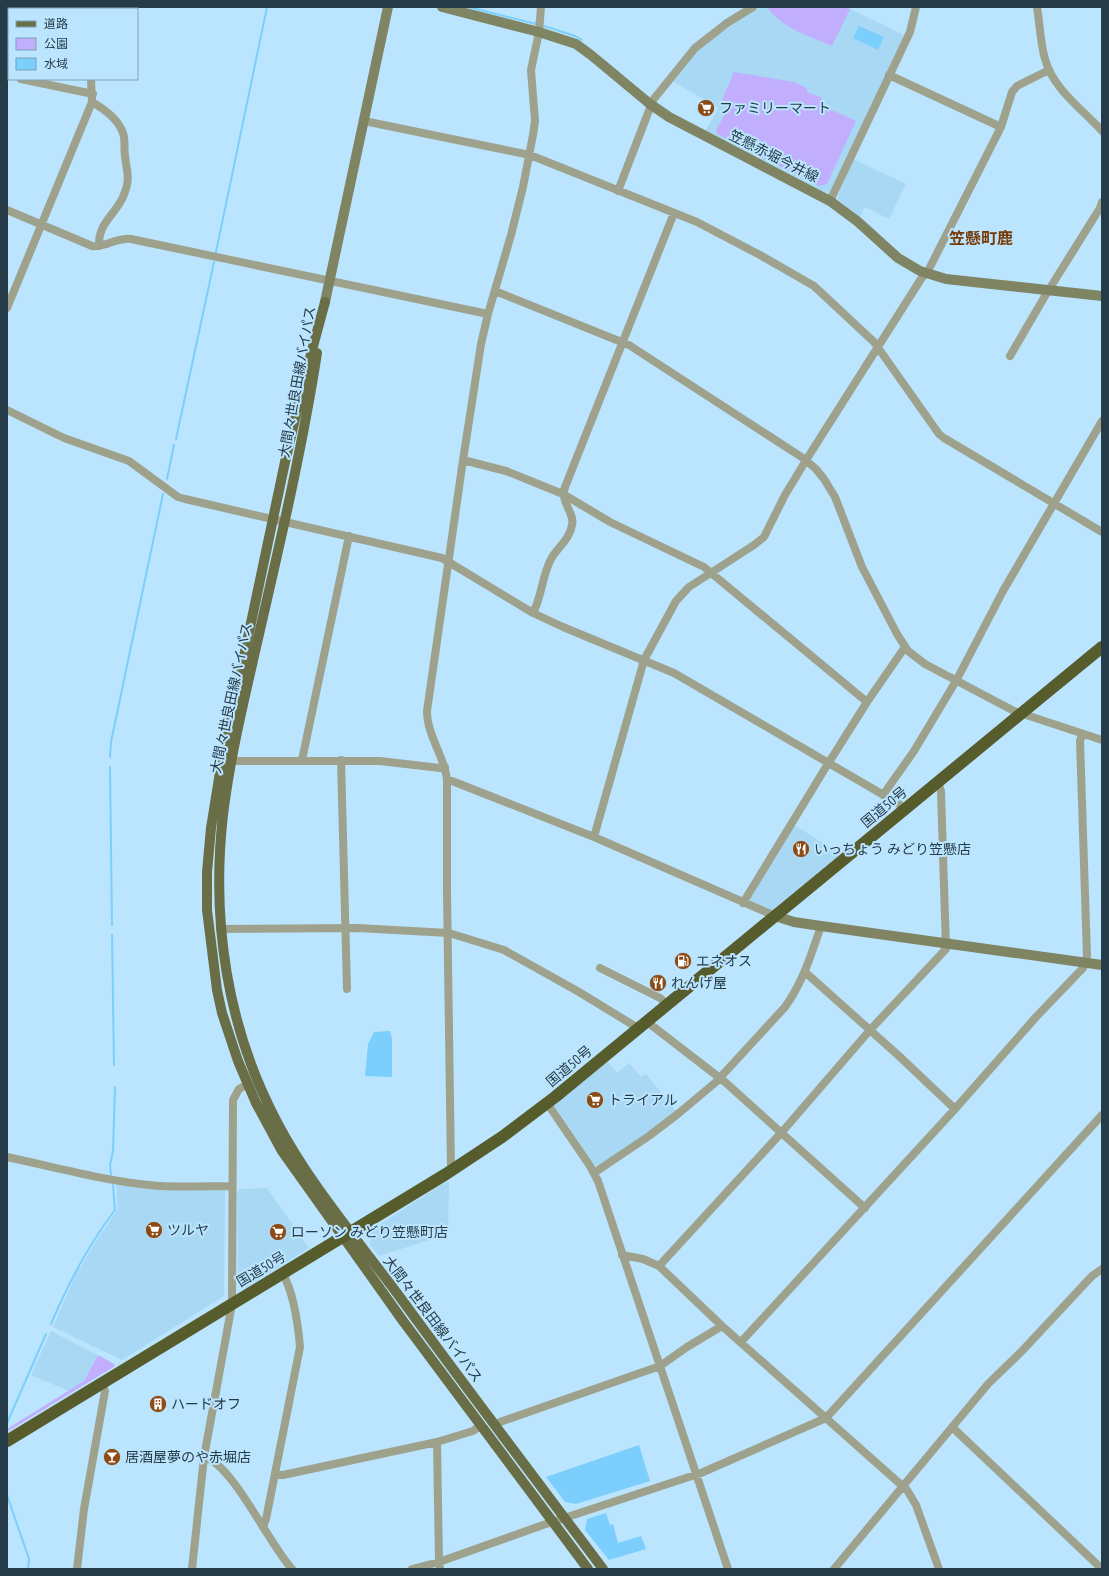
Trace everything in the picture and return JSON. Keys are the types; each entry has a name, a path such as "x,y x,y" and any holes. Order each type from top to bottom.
{"highway":[{"name":"国道50号","path":"7,1441 347,1235 502,1137 547,1103 1102,647"}],"main road":[{"path":"325,302 388,7"},
{"name":"笠懸赤堀今井線","path":"442,7 539,32 568,41 584,49 650,104 679,123 830,201 857,221 898,258 913,268 926,274 946,279 1049,289 1102,296"},
{"name":"大間々世良田線バイパス","path":"325,302 302,388 273,519 222,760 211,828 207,872 207,910 217,990 222,1013 248,1084 262,1116 282,1151 495,1426 603,1569"},
{"name":"大間々世良田線バイパス","path":"325,302 312,385 285,521 231,761 223,816 218,891 220,929 228,985 245,1050 277,1123 299,1160 347,1235 481,1425 588,1569"},
{"path":"775,916 794,922 1102,965"}],"street":[{"path":"451,1170 447,779 445,767 428,721 427,711 476,376 488,314 515,222 530,155 534,121 531,70 539,32 541,7"},
{"path":"618,191 650,104 695,48 727,23 753,7"},
{"path":"830,201 910,32 916,7"},
{"path":"1037,7 1043,51 1049,70 1060,87 1102,131"},
{"path":"594,837 644,660 679,597 689,587 764,537 785,495 929,269 1001,127 1012,92 1015,88 1049,70"},
{"path":"889,75 1001,127"},
{"path":"25,80 92,98 113,118 123,133 129,178 122,198 103,224 99,246"},
{"path":"7,308 92,98 91,80"},
{"path":"364,121 530,155 714,230 814,286 878,347 939,434 944,438 1102,532"},
{"path":"1010,356 1049,289 1100,208 1102,202"},
{"path":"7,210 92,246 99,246 128,238 488,314"},
{"path":"533,613 550,561 558,548 569,536 571,530 572,522 563,494 674,213"},
{"path":"495,291 623,343 806,461 824,479 835,497 862,567 905,647 925,664 1021,714 1102,740"},
{"path":"7,410 64,438 128,461 178,497 442,558 533,613 674,673 899,804 904,810"},
{"path":"883,795 914,751 956,681 1003,590 1102,421"},
{"path":"463,460 506,471 563,494 610,522 704,567 712,572 867,702"},
{"path":"302,760 349,536"},
{"path":"743,903 828,763 867,702 905,647"},
{"path":"742,1342 955,1109 1036,1017 1083,968 1086,962 1086,907 1080,741 1082,734"},
{"path":"341,760 347,989"},
{"path":"231,761 380,760 440,768 445,767"},
{"path":"447,779 594,837 775,916"},
{"path":"659,1266 782,1132 870,1030 944,951 946,944 941,791 938,782"},
{"path":"594,1173 649,1136 720,1078 785,1007 794,994 805,972 821,926"},
{"path":"220,929 345,928 449,933 504,950 579,992 642,1024 720,1078 865,1208"},
{"path":"600,968 660,998 667,1004"},
{"path":"805,972 955,1109"},
{"path":"192,1569 204,1457 232,1304 232,1100 239,1089 248,1084"},
{"path":"547,1103 594,1173 728,1569"},
{"path":"412,1569 439,1566 565,1518 696,1475 826,1418 1102,1115"},
{"path":"7,1157 108,1179 148,1185 168,1187 231,1186"},
{"path":"622,1255 643,1259 659,1266 722,1326 742,1342 903,1487 912,1496 916,1505 939,1569"},
{"path":"834,1569 988,1384 1022,1351 1092,1276 1102,1269"},
{"path":"263,1527 266,1519 300,1347 298,1326 289,1290 283,1274"},
{"path":"495,1426 500,1422 660,1366 687,1347 722,1326"},
{"path":"77,1569 84,1509 105,1392 102,1384"},
{"path":"275,1475 283,1475 437,1442 473,1431 481,1425"},
{"path":"952,1427 1102,1569"},
{"path":"437,1442 439,1566"},
{"path":"204,1457 215,1462 225,1472 292,1569"}],"shaded area":[{"path":"761,7 846,7 904,35 829,194 705,131 719,108 672,81 697,50 739,20"},
{"path":"853,159 906,184 889,219 865,207 860,217 837,199"},
{"path":"794,825 841,854 772,910 769,910 749,900"},
{"path":"607,1061 617,1073 629,1063 641,1077 646,1074 677,1112 599,1167 595,1166 554,1105"},
{"path":"446,1182 449,1183 448,1234 379,1256 370,1245 371,1230"},
{"path":"116,1183 223,1189 225,1191 224,1296 122,1360 53,1327 78,1269 80,1269 94,1244 118,1209"},
{"path":"267,1188 309,1248 246,1288 238,1273 237,1192 241,1189"},
{"path":"51,1331 98,1355 84,1381 69,1391 31,1375"}],"green space":[{"path":"767,7 846,7 850,9 832,46 796,31 780,21"},
{"path":"734,72 794,82 807,88 807,92 822,98 821,101 823,106 856,121 827,184 819,186 717,134 716,130 730,105 728,102 722,100"},
{"path":"98,1355 115,1366 7,1432 7,1429 84,1381"}],"water":[{"path":"859,26 884,37 878,50 853,38"},
{"path":"390,1031 392,1039 392,1077 365,1076 368,1044 374,1032"},
{"path":"639,1445 650,1481 576,1504 565,1502 546,1477"},
{"path":"606,1513 610,1525 613,1524 618,1543 641,1536 646,1549 609,1560 585,1530 587,1519"}],"waterway":[{"path":"216,252 267,7"},
{"path":"468,7 536,24 536,22"},
{"path":"544,26 575,36 582,40"},
{"path":"176,439 214,262"},
{"path":"167,479 174,445"},
{"path":"110,757 111,742 163,494"},
{"path":"110,767 112,925"},
{"path":"112,935 114,1065"},
{"path":"111,1175 110,1165 113,1151 115,1087"},
{"path":"51,1324 79,1265 105,1223 115,1210 113,1185"},
{"path":"7,1423 46,1334"},
{"path":"7,1495 29,1559 28,1569"}],"place":[{"name":"ファミリーマート","path":"706,108"},
{"name":"いっちょう みどり笠懸店","path":"801,849"},
{"name":"エネオス","path":"683,961"},
{"name":"れんげ屋","path":"658,983"},
{"name":"トライアル","path":"595,1100"},
{"name":"ツルヤ","path":"154,1230"},
{"name":"ローソン みどり笠懸町店","path":"278,1232"},
{"name":"ハードオフ","path":"158,1404"},
{"name":"居酒屋夢のや赤堀店","path":"112,1457"}],"district":[{"name":"笠懸町鹿","path":"981,238"}]}
